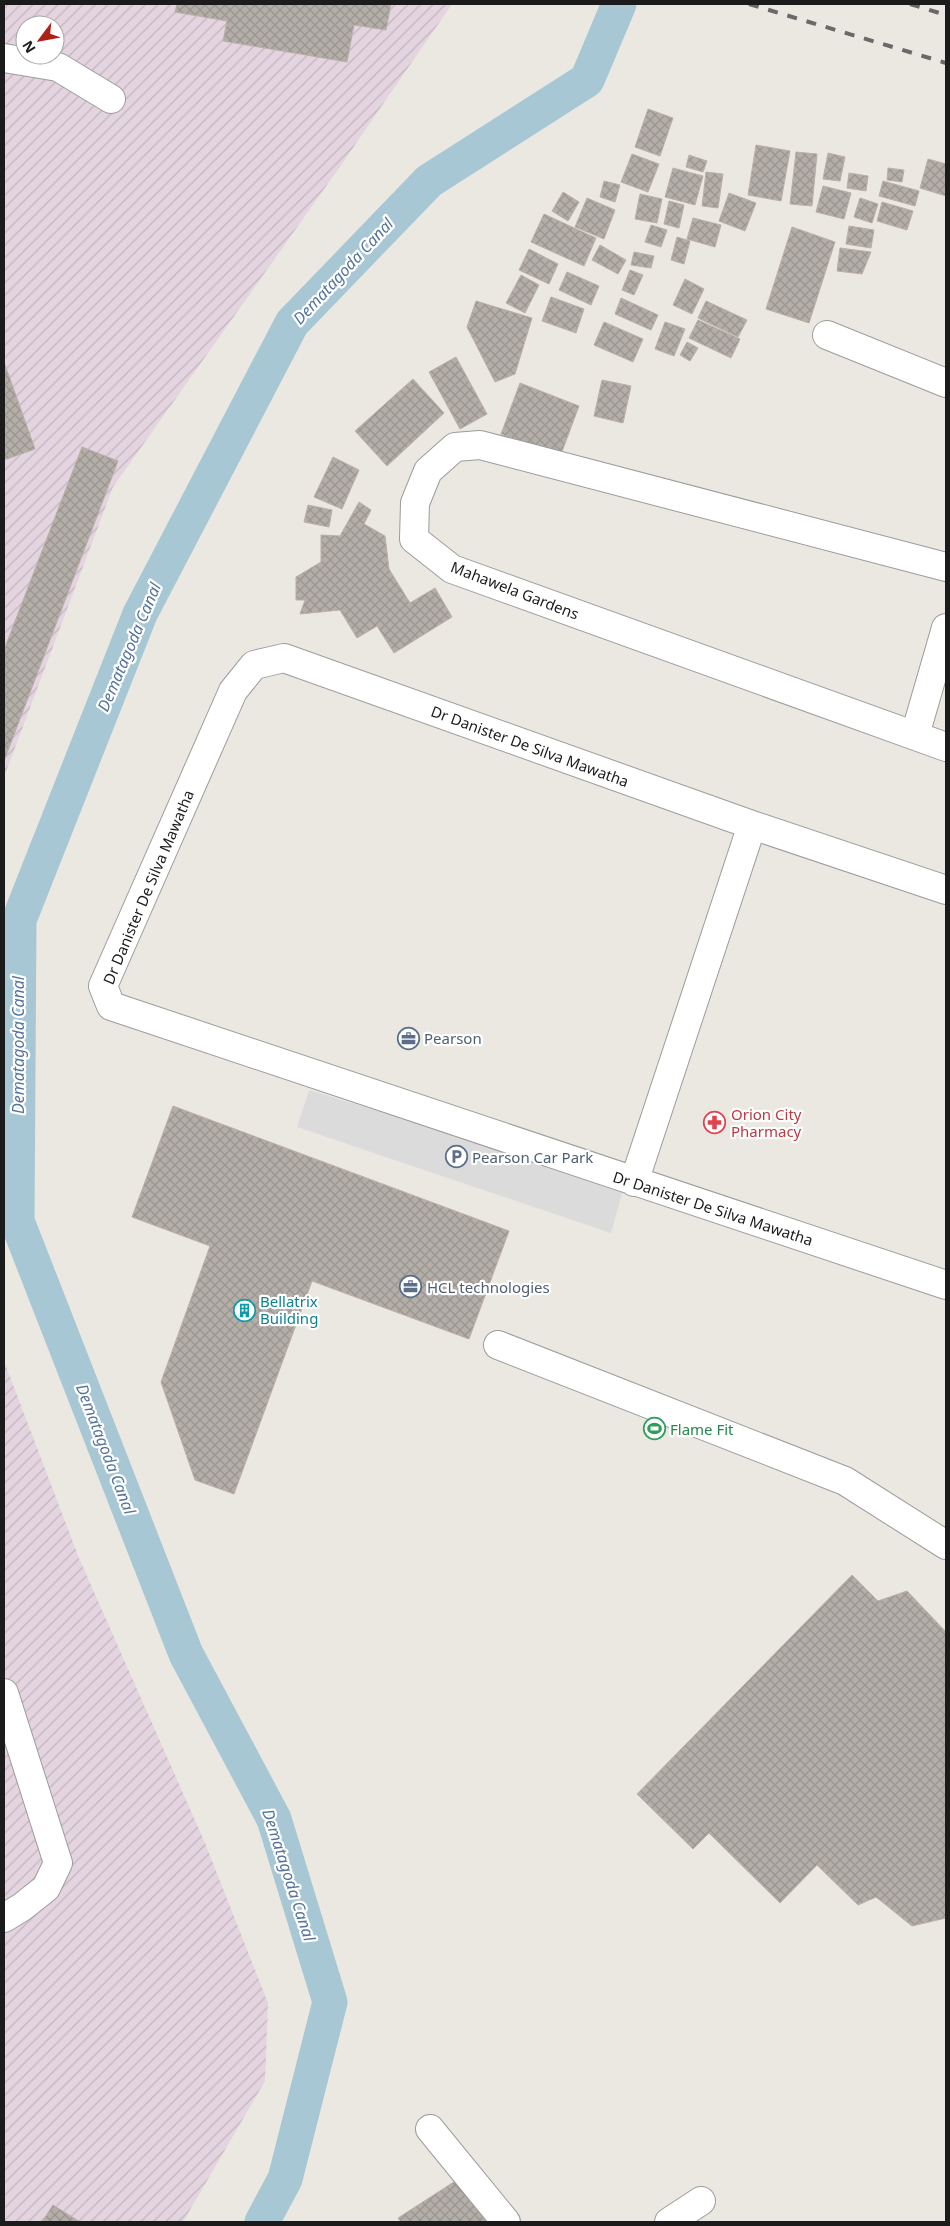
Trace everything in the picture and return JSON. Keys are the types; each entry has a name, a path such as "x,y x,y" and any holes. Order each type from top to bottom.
{"street":[{"path":"4,58 58,68 111,99"},
{"path":"827,335 946,383"},
{"name":"Mahawela Gardens","path":"946,567 480,446 455,447 428,471 415,502 414,539 452,569 946,747"},
{"path":"914,736 946,628"},
{"name":"Dr Danister De Silva Mawatha","path":"946,890 752,826 284,658 254,665 233,691 103,986 112,1006 946,1285"},
{"path":"634,1182 752,826"},
{"path":"498,1345 845,1482 946,1545"},
{"path":"4,1693 58,1863 46,1888 22,1907 4,1918"},
{"path":"430,2129 506,2222"},
{"path":"669,2222 701,2201"}],"shaded area":[{"path":"4,4 452,4 339,168 113,487 4,777"},
{"name":"Pearson Car Park","path":"309,1090 624,1186 611,1233 297,1127"},
{"path":"4,1361 79,1558 205,1843 268,2003 265,2081 183,2222 4,2222"}],"building":[{"path":"177,4 391,4 386,30 354,25 347,62 223,41 227,21 175,12"},
{"path":"648,109 673,118 660,156 635,147"},
{"path":"756,145 790,151 781,201 748,195"},
{"path":"796,152 817,154 812,206 790,204"},
{"path":"828,153 845,157 840,181 823,179"},
{"path":"632,154 659,164 648,192 621,182"},
{"path":"689,155 707,161 703,172 686,167"},
{"path":"928,159 946,164 946,196 920,188"},
{"path":"673,168 703,176 695,205 665,197"},
{"path":"888,168 904,170 902,182 887,180"},
{"path":"706,172 723,174 718,208 702,206"},
{"path":"849,173 868,176 866,191 847,188"},
{"path":"604,181 620,185 615,202 600,197"},
{"path":"883,181 919,191 915,206 879,196"},
{"path":"823,186 851,193 844,219 816,212"},
{"path":"563,192 579,202 568,221 552,211"},
{"path":"729,193 756,203 745,231 719,221"},
{"path":"640,194 662,199 657,223 635,219"},
{"path":"587,198 615,210 604,239 575,227"},
{"path":"860,198 878,204 872,223 854,217"},
{"path":"669,201 684,205 679,228 664,224"},
{"path":"882,202 913,211 907,230 877,221"},
{"path":"544,214 596,238 584,266 531,242"},
{"path":"693,218 721,225 715,247 687,239"},
{"path":"651,225 667,230 661,247 645,242"},
{"path":"849,226 874,230 871,248 846,244"},
{"path":"792,227 835,242 809,323 766,309"},
{"path":"677,237 690,241 684,264 671,260"},
{"path":"600,245 626,260 618,274 592,260"},
{"path":"840,248 871,252 862,274 837,271"},
{"path":"529,249 558,264 549,284 519,270"},
{"path":"634,252 654,256 651,268 631,265"},
{"path":"630,270 643,275 634,295 622,290"},
{"path":"567,272 599,286 591,305 559,290"},
{"path":"521,275 539,285 525,313 506,303"},
{"path":"685,279 704,289 692,314 673,305"},
{"path":"551,297 584,309 576,333 542,321"},
{"path":"621,298 658,315 651,330 615,314"},
{"path":"476,301 532,318 515,374 495,382 467,327"},
{"path":"706,301 747,320 738,337 698,318"},
{"path":"698,320 740,339 731,358 689,338"},
{"path":"604,322 643,339 633,362 594,345"},
{"path":"665,322 685,329 674,356 655,349"},
{"path":"687,342 698,348 690,361 680,355"},
{"path":"456,357 487,414 460,429 429,372"},
{"path":"4,362 35,449 4,460"},
{"path":"413,379 444,413 387,466 355,431"},
{"path":"602,380 631,386 623,423 594,416"},
{"path":"520,383 579,406 560,457 501,434"},
{"path":"82,447 118,461 4,761 4,650"},
{"path":"333,457 359,470 342,509 314,497"},
{"path":"359,502 371,510 364,524 385,536 389,569 410,603 435,588 452,617 394,653 377,626 357,638 340,610 300,614 305,600 296,600 296,577 321,562 321,535 340,536"},
{"path":"308,505 332,510 329,527 304,522"},
{"name":"Bellatrix Building","path":"173,1106 509,1231 469,1339 312,1281 234,1494 195,1480 161,1382 210,1246 132,1217"},
{"path":"852,1575 878,1601 907,1591 946,1632 946,1918 912,1926 876,1897 858,1905 817,1865 780,1903 709,1833 693,1849 637,1794"},
{"path":"460,2178 486,2222 401,2222 398,2218"},
{"path":"53,2205 80,2222 42,2222"}],"waterway":[{"name":"Dematagoda Canal","path":"262,2222 285,2179 330,2002 274,1819 186,1654 17,1221 19,920 140,614 292,323 429,181 587,80 619,4"}],"railway":[{"path":"749,4 946,63"},
{"path":"910,4 946,15"}],"place":[{"name":"Pearson","path":"408,1038"},
{"name":"Orion City Pharmacy","path":"715,1123"},
{"name":"Pearson Car Park","path":"456,1157"},
{"name":"HCL technologies","path":"411,1287"},
{"name":"Bellatrix Building","path":"244,1310"},
{"name":"Flame Fit","path":"654,1429"}]}
